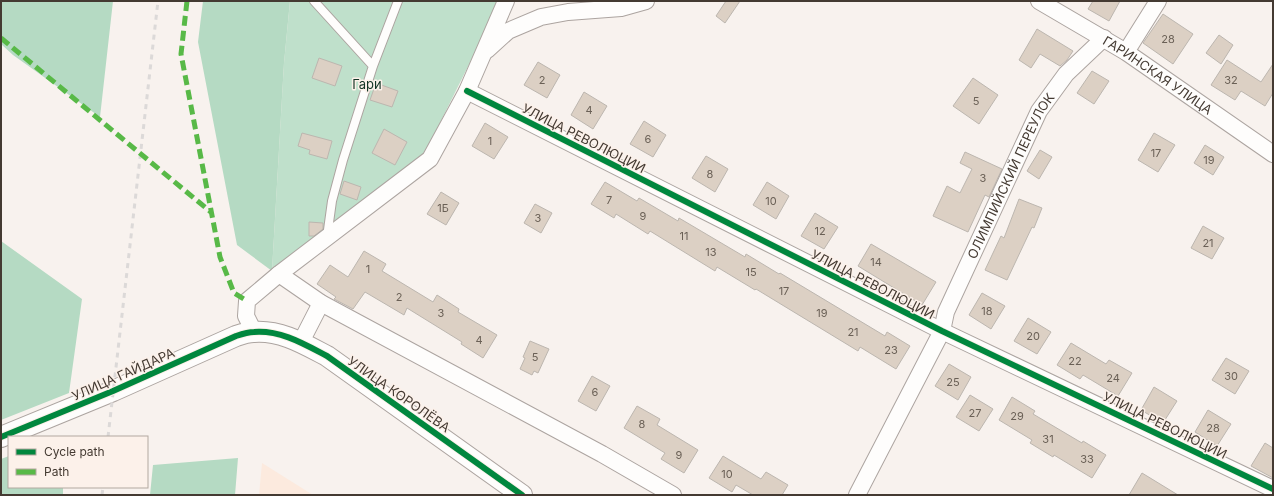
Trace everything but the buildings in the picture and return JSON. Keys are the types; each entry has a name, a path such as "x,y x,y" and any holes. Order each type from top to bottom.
{"street":[{"path":"254,332 246,316 247,300 278,274 430,159 467,92 506,1"},
{"path":"483,54 508,31 541,17 568,12 621,8 646,1"},
{"name":"ГАРИНСКАЯ УЛИЦА","path":"1039,1 1126,52 1273,154"},
{"path":"1126,52 1158,1"},
{"name":"ОЛИМПИЙСКИЙ ПЕРЕУЛОК","path":"857,495 942,330 946,312 1039,111 1066,74 1104,38"},
{"name":"УЛИЦА РЕВОЛЮЦИИ","path":"467,92 942,330 1273,489"},
{"path":"278,274 321,303 602,454 672,495"},
{"path":"302,342 321,303"},
{"name":"УЛИЦА КОРОЛЁВА","path":"254,332 282,335 302,342 327,356 522,495"},
{"name":"УЛИЦА ГАЙДАРА","path":"1,437 113,391 236,336 254,332"}],"lane":[{"path":"314,1 373,66"},
{"path":"326,238 334,194 373,66 398,1"}],"shaded area":[{"path":"262,463 313,495 259,495"}],"green space":[{"path":"1,1 113,1 100,117 13,55 1,44"},
{"path":"203,1 290,1 284,63 272,271 237,245 198,42"},
{"name":"Гари","path":"290,1 499,1 425,153 272,271 284,63"},
{"path":"1,241 82,299 69,393 1,420"},
{"path":"8,456 8,488 63,488 63,495 1,495 1,459"},
{"path":"238,458 235,495 150,495 153,465"}],"railway":[{"path":"108,436 158,1"},
{"path":"102,495 103,488"}],"marked path":[{"path":"187,1 181,54 220,257 234,293 247,301"},
{"path":"1,38 212,213"}],"cycle path":[{"path":"467,91 942,331 1273,489"},
{"path":"1,437 113,391 236,336 250,332 274,333 292,339 327,356 522,495"}]}
